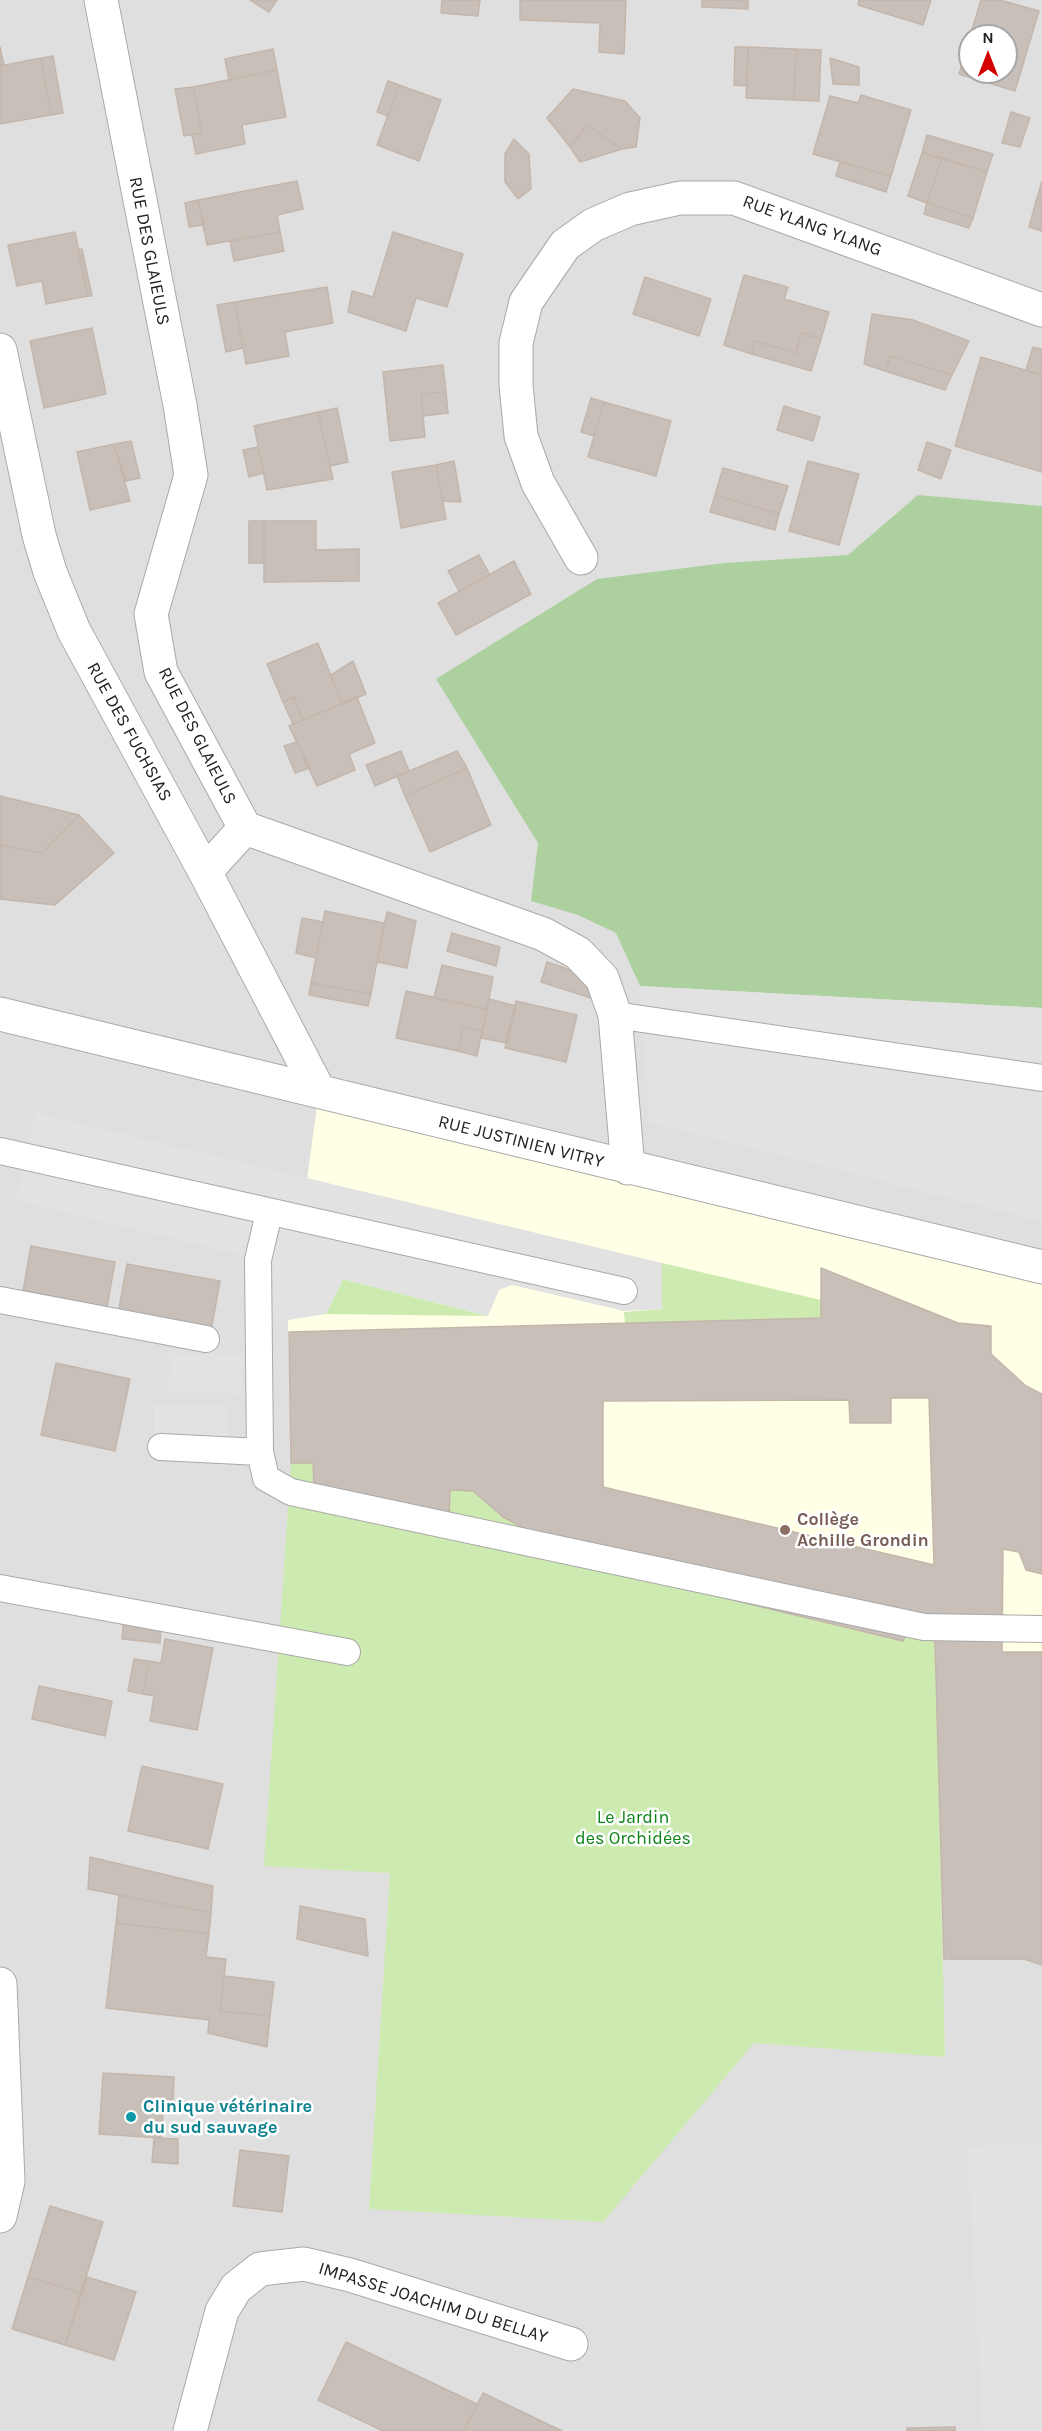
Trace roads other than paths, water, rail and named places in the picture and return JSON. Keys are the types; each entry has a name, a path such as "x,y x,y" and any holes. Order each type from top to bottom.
{"street":[{"name":"RUE DES GLAIEULS","path":"101,0 180,405 191,475 151,614 161,672 245,828"},
{"name":"RUE YLANG YLANG","path":"581,558 538,483 521,436 516,385 516,343 526,302 565,245 593,225 630,209 681,198 734,198 1042,310"},
{"name":"RUE DES FUCHSIAS","path":"0,350 39,535 50,572 74,631 206,872 319,1091"},
{"path":"206,872 245,828 543,934 578,953 602,978 615,1016 628,1168"},
{"name":"RUE JUSTINIEN VITRY","path":"0,1014 1042,1267"},
{"path":"0,1984 8,2181 0,2216"},
{"name":"IMPASSE JOACHIM DU BELLAY","path":"190,2431 222,2311 236,2288 260,2269 304,2264 571,2344"}],"lane":[{"path":"615,1016 1042,1078"},
{"path":"0,1151 624,1291"},
{"path":"269,1213 258,1260 260,1452 266,1478 291,1492 924,1627 1042,1629"},
{"path":"0,1300 206,1339"},
{"path":"162,1447 260,1452"},
{"path":"0,1588 347,1652"}],"place":[{"name":"Collège Achille Grondin","path":"785,1530"},
{"name":"Clinique vétérinaire du sud sauvage","path":"131,2117"}],"park label":[{"name":"Le Jardin des Orchidées","path":"633,1828"}]}
